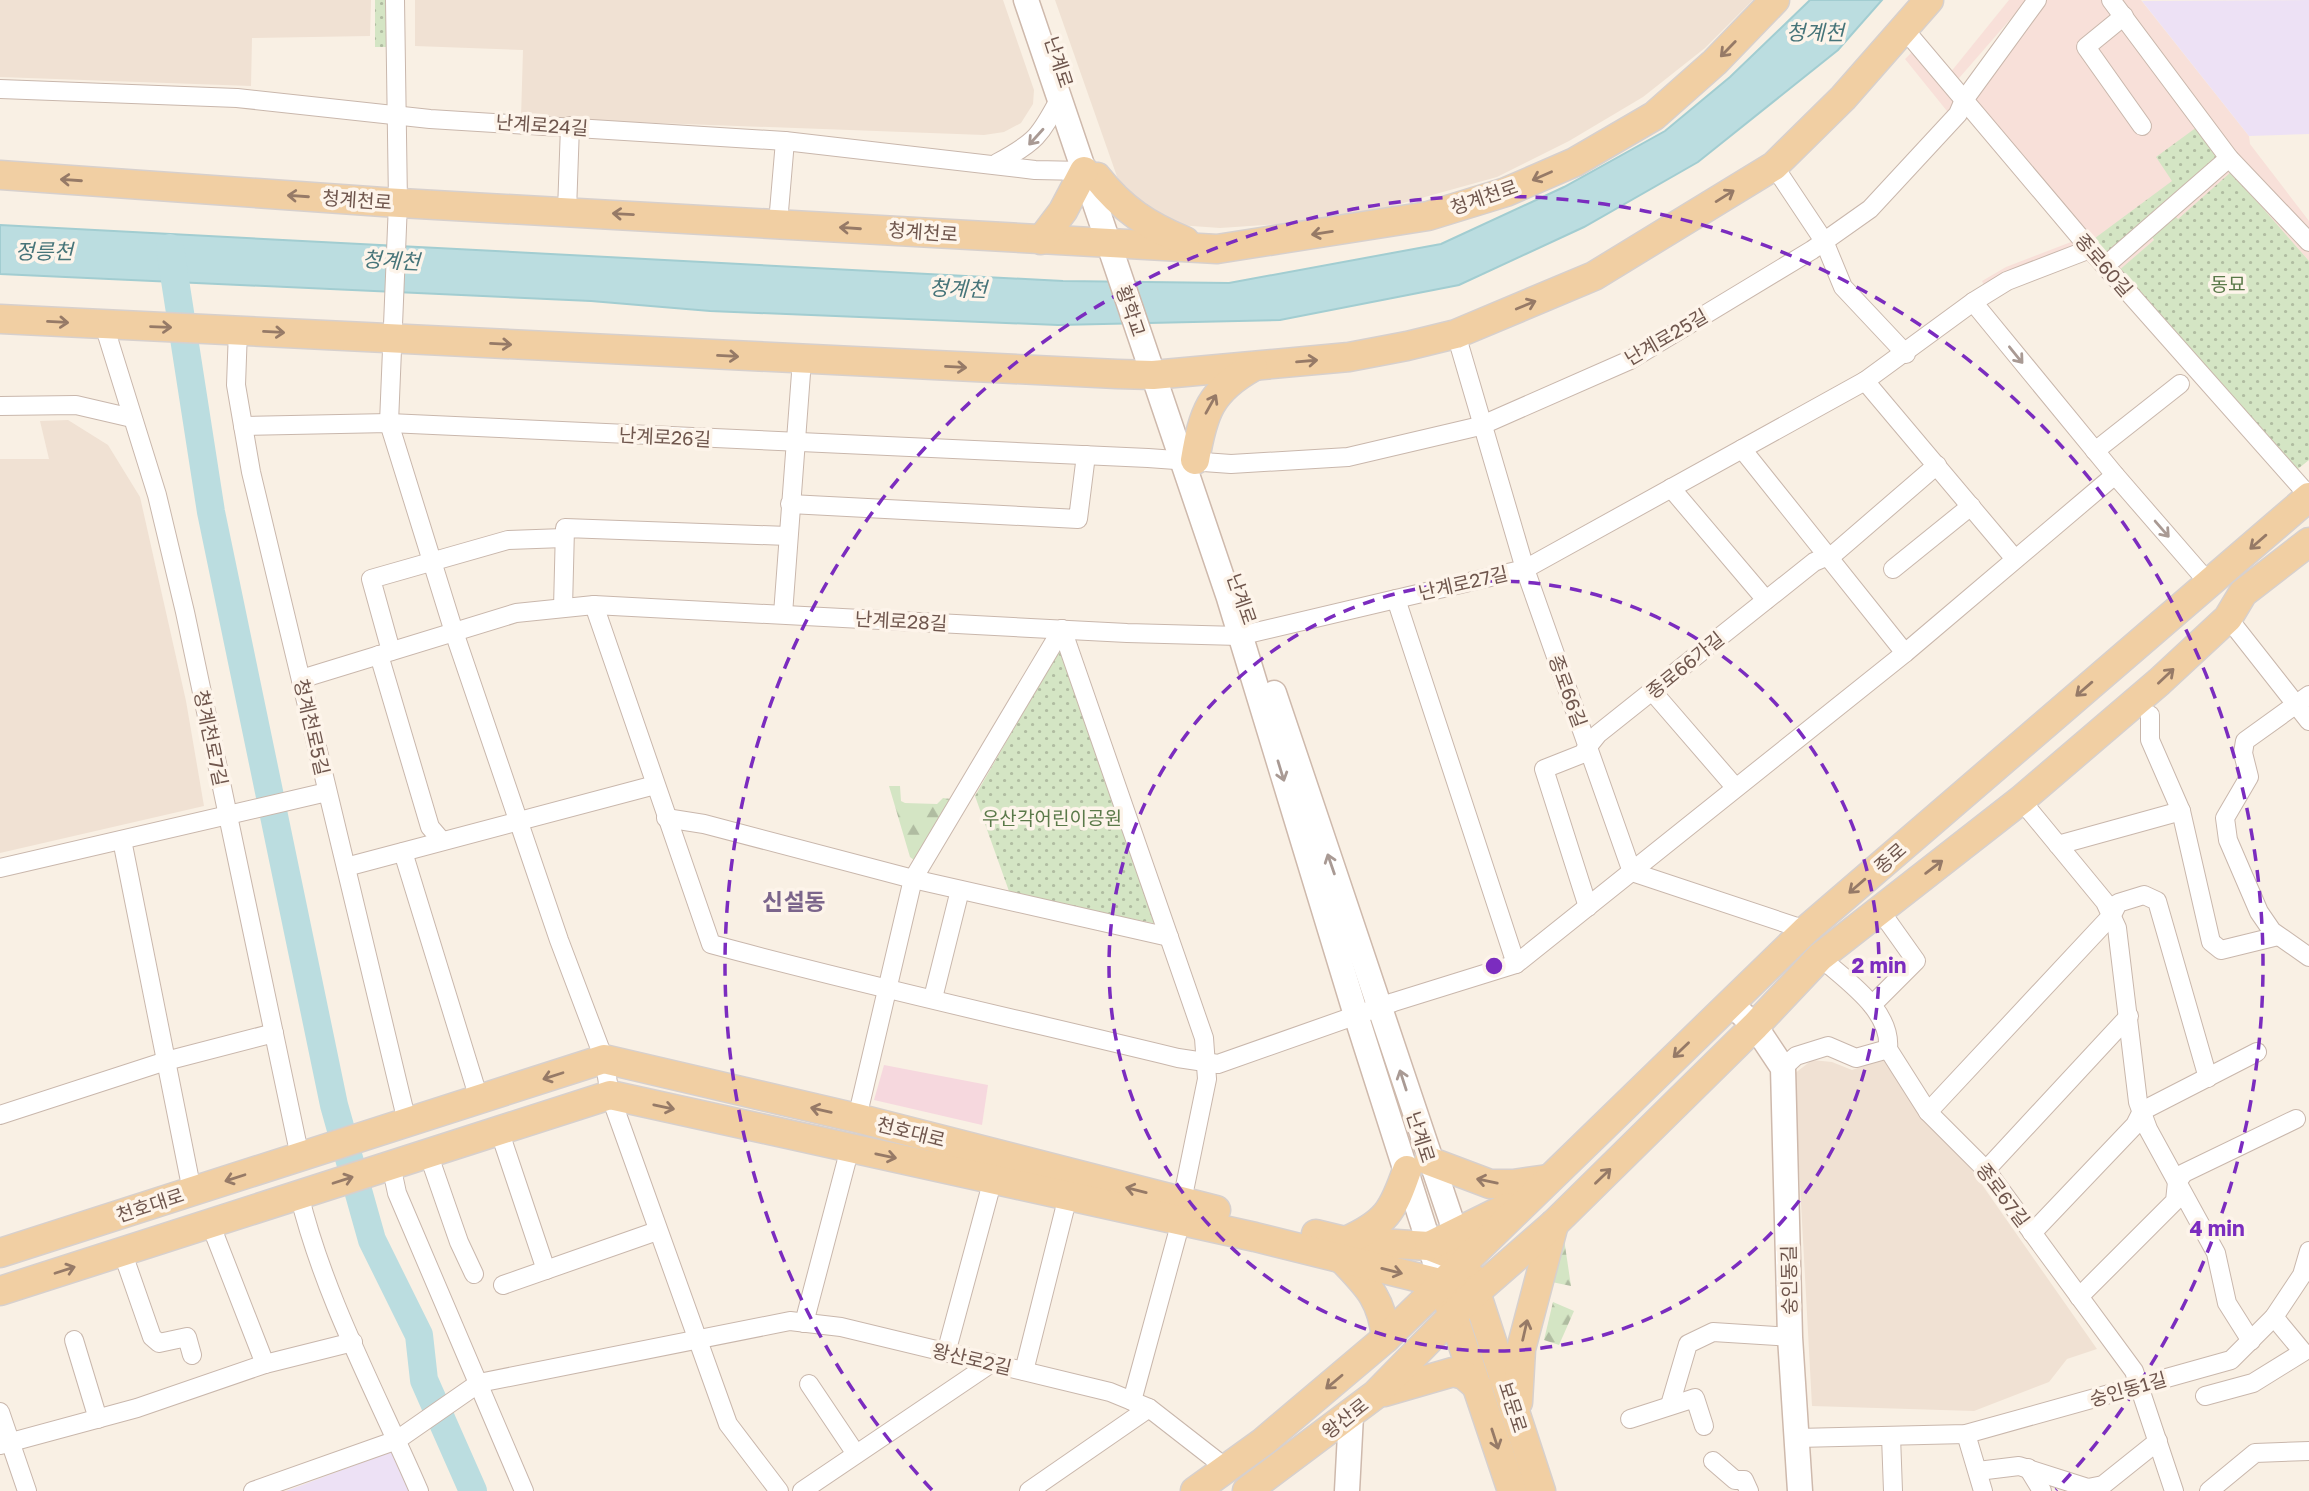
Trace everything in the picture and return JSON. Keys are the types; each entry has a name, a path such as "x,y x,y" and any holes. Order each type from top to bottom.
{"main road":[{"name":"난계로","path":"1026,0 1060,98 1091,174"},
{"name":"난계로","path":"1039,0 1113,240"},
{"name":"청계천로","path":"0,175 398,209 567,211 1041,240 1113,240 1208,249 1428,216 1518,187 1575,162 1654,116 1715,62 1775,0"},
{"path":"0,319 238,330 393,330 802,360 1157,368 1254,366 1377,353 1456,334 1594,276 1774,166 1843,97 1929,0"},
{"path":"1041,240 1091,174 1151,228 1208,249"},
{"name":"황학교","path":"1113,240 1157,368"},
{"path":"1188,460 1214,397 1233,378 1254,366"},
{"name":"난계로","path":"1157,368 1418,1166 1418,1208 1443,1284"},
{"name":"종로","path":"1443,1284 1526,1199 1806,930 2309,497"},
{"name":"종로","path":"1476,1292 1554,1224 1755,1026 1820,957 2021,800 2159,682 2228,618 2244,593 2309,541"},
{"path":"1730,1003 1755,1026 1783,1068"},
{"path":"407,1122 604,1059"},
{"name":"천호대로","path":"604,1059 857,1118 1181,1211 1344,1250"},
{"name":"숭인동길","path":"1783,1068 1790,1337 1800,1491"},
{"name":"천호대로","path":"0,1291 610,1095 1068,1196 1181,1211"},
{"name":"천호대로","path":"0,1253 407,1122"},
{"name":"난계로","path":"1418,1166 1443,1199 1465,1260"},
{"path":"1344,1250 1383,1221 1418,1166 1490,1184 1548,1179"},
{"path":"1429,1246 1526,1199"},
{"path":"1517,1423 1521,1349 1554,1224"},
{"path":"1344,1250 1429,1246 1465,1260"},
{"path":"1344,1250 1443,1284 1476,1292"},
{"path":"1344,1250 1373,1292 1384,1317 1386,1338"},
{"name":"보문로","path":"1465,1260 1486,1323 1491,1383 1512,1491"},
{"name":"보문로","path":"1443,1284 1444,1326 1464,1347 1517,1423 1541,1491"},
{"name":"왕산로","path":"1195,1491 1263,1442 1386,1338 1443,1284"},
{"name":"왕산로","path":"1247,1491 1375,1395 1476,1292"},
{"path":"1375,1395 1453,1372 1491,1383"},
{"path":"1347,1491 1351,1415"}],"street":[{"path":"395,0 398,209 389,423 454,632 518,821 604,1059 610,1095 696,1341 728,1424 779,1491"},
{"name":"난계로25길","path":"1188,460 1231,464 1348,457 1480,426 1630,360 1824,242 1870,209 1958,114 1964,100 2037,0"},
{"path":"2111,0 2229,158 2309,242"},
{"path":"2124,16 2086,47 2142,126"},
{"name":"종로60길","path":"1905,30 2090,249 2309,497"},
{"name":"난계로24길","path":"0,89 237,98 395,114 785,141 1091,174"},
{"path":"997,163 1027,147 1041,134 1060,98"},
{"path":"567,211 570,126"},
{"path":"778,223 785,141"},
{"path":"2105,266 2229,158"},
{"path":"1774,166 1824,242 1843,287 1906,354"},
{"name":"난계로27길","path":"1246,634 1525,569 1865,381 1906,354 1973,302 2007,281 2090,249"},
{"path":"1973,302 2115,475 2200,573 2211,580"},
{"name":"청계천로7길","path":"110,325 132,418 157,495 236,814 274,1033 300,1157"},
{"name":"청계천로5길","path":"238,330 236,385 243,426 327,792 407,1122"},
{"name":"종로66길","path":"1456,334 1480,426 1525,569 1632,872"},
{"path":"783,614 793,443 802,360"},
{"path":"1865,381 2015,559"},
{"path":"2095,451 2180,384"},
{"path":"0,406 76,405 132,418"},
{"name":"난계로26길","path":"243,426 389,423 1188,460"},
{"path":"1742,449 1821,546 1825,557 1905,653"},
{"path":"790,505 1078,519 1086,455"},
{"name":"종로66가길","path":"1588,907 1544,769 1582,754 1598,734 1766,600 1825,557 1835,553 1937,465"},
{"path":"594,605 711,944 885,990 1218,1064 1367,1011 1516,964 1632,872 1647,856 1905,653 2115,475"},
{"path":"1671,488 1766,600"},
{"path":"1893,569 1971,506"},
{"path":"563,608 564,533"},
{"path":"442,841 430,827 385,653 370,579 508,540 564,533 788,536"},
{"path":"1396,599 1516,964"},
{"name":"난계로28길","path":"301,679 516,613 594,605 1062,629 1246,634"},
{"path":"2228,618 2302,699 2309,721"},
{"path":"857,1118 913,879 1062,629"},
{"path":"1028,1491 1140,1404 1207,1079 1204,1038 1062,629"},
{"path":"1652,691 1735,787"},
{"path":"2302,699 2245,741 2243,753 2249,777 2225,818 2228,839 2259,912 2278,936 2309,957"},
{"path":"2150,715 2150,740 2181,811 2211,942 2221,950 2278,936"},
{"path":"346,867 654,785"},
{"path":"0,868 327,792"},
{"path":"2021,800 2105,902 2118,928 2142,1111 2148,1129 2216,1253 2227,1303 2250,1341"},
{"path":"2058,845 2181,811"},
{"path":"666,818 704,824 913,879 1170,937"},
{"path":"122,840 192,1191"},
{"path":"403,852 479,1099"},
{"path":"1632,872 1806,930"},
{"path":"933,999 960,890"},
{"path":"1928,1112 2112,915 2118,903 2144,895 2157,901 2208,1078"},
{"path":"1872,1005 1916,961 1879,909"},
{"name":"종로67길","path":"1820,957 1872,1005 1889,1038 1888,1049 1928,1112 1986,1170 2134,1371 2174,1491"},
{"path":"1986,1170 2129,1016"},
{"path":"0,1115 166,1062 274,1033"},
{"path":"1783,1068 1796,1056 1828,1046 1856,1058 1888,1049"},
{"path":"2032,1233 2136,1125 2142,1111 2257,1052"},
{"path":"2079,1297 2175,1201 2177,1182 2184,1173 2297,1119"},
{"path":"499,1130 546,1269"},
{"name":"천호대로","path":"804,1322 850,1148"},
{"path":"428,1153 459,1242 474,1274"},
{"path":"389,1165 397,1193 475,1386 524,1491"},
{"path":"946,1353 993,1180"},
{"path":"299,1194 307,1226 353,1342 402,1437 419,1491"},
{"path":"1024,1371 1068,1196"},
{"path":"210,1223 265,1364"},
{"path":"503,1285 657,1231"},
{"name":"천호대로","path":"122,1251 152,1337 159,1343 187,1337 192,1354"},
{"name":"숭인동1길","path":"1797,1438 1966,1434 2231,1360 2274,1317 2302,1275 2309,1251"},
{"path":"2205,1396 2253,1383 2303,1352 2274,1317"},
{"name":"왕산로2길","path":"475,1386 790,1321 804,1322 841,1327 1110,1391 1140,1404 1226,1468"},
{"path":"1670,1405 1688,1343 1713,1332 1790,1337"},
{"path":"74,1340 98,1419"},
{"path":"5,1443 98,1419 265,1364 353,1342"},
{"path":"802,1491 990,1364"},
{"path":"808,1384 856,1454"},
{"path":"253,1491 402,1437 475,1386"},
{"path":"1630,1419 1695,1398 1704,1426"},
{"path":"0,1412 5,1443 27,1491"},
{"path":"1966,1434 1983,1491"},
{"path":"1891,1436 1893,1491"},
{"path":"1978,1471 2019,1466 2088,1488 2103,1485 2158,1441"},
{"path":"2209,1491 2255,1453 2309,1451"},
{"path":"1713,1461 1735,1480 1744,1480 1749,1491"},
{"path":"2028,1468 2042,1491"}],"shaded area":[{"path":"0,0 371,0 370,36 252,38 251,86 0,77"},
{"path":"415,0 1003,0 1034,90 1033,104 1021,123 1004,132 984,135 521,118 523,50 415,46"},
{"path":"1055,0 1753,0 1705,48 1643,97 1569,141 1497,177 1389,207 1295,223 1220,228 1164,224 1121,188"},
{"path":"2009,0 2027,0 1953,85 1946,78"},
{"path":"2041,0 2141,0 2249,136 2250,144 2309,221 2309,261 2231,173 2178,219 2173,214 2150,235 2154,240 2118,272 2130,303 2086,260 1989,296 1982,281 2006,267 2071,242 2065,223 1988,130 1964,113 1955,121 1905,59 1916,48 1965,103"},
{"path":"2309,0 2309,134 2249,136 2142,1"},
{"path":"68,420 108,445 140,497 186,701 204,806 0,853 0,459 49,459 40,421"},
{"path":"1884,1059 1950,1139 2097,1349 2067,1359 2049,1382 1974,1411 1812,1406 1794,1074 1812,1060 1832,1062 1852,1070"},
{"path":"884,1065 988,1085 982,1125 874,1100"},
{"path":"393,1451 410,1491 286,1491"}],"green space":[{"path":"375,0 387,0 387,47 375,47"},
{"path":"2197,127 2221,157 2105,261 2087,244 2172,181 2156,157"},
{"name":"동묘","path":"2231,172 2309,261 2309,460 2294,472 2117,272 2154,240 2150,234 2173,214 2178,219"},
{"name":"우산각어린이공원","path":"1062,645 1158,924 1010,894 975,796"},
{"path":"889,786 900,786 901,801 905,803 937,804 943,798 951,799 914,860 910,857"},
{"path":"1564,1239 1571,1286 1547,1281"},
{"path":"1553,1302 1574,1311 1559,1345 1544,1340"}],"water":[{"name":"청계천","path":"1810,0 1882,0 1838,50 1698,162 1584,227 1459,285 1280,320 1058,325 710,311 591,301 0,274 0,225 1063,281 1229,283 1441,244 1564,187 1665,131 1730,77"}],"waterway":[{"path":"170,248 211,512 334,1105 372,1240 419,1335 424,1380 473,1491"}],"district":[{"name":"신설동","path":"794,902"}],"water label":[{"name":"정릉천","path":"44,252"}]}
